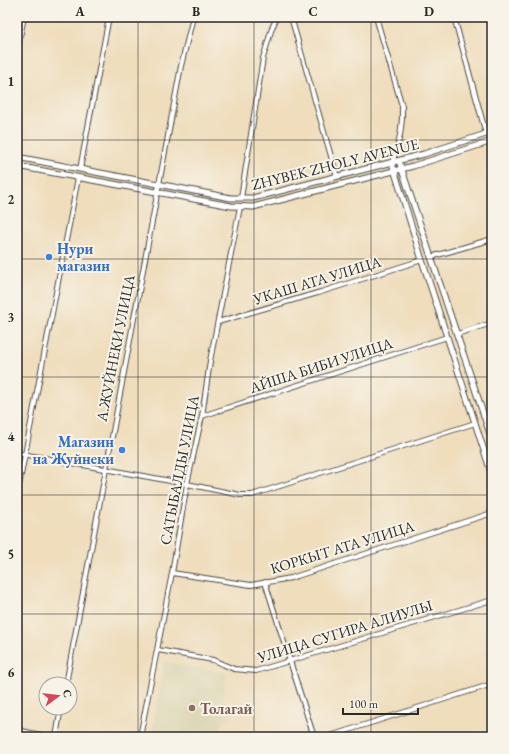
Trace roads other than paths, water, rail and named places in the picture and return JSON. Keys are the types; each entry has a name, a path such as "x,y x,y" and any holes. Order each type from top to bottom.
{"street":[{"path":"17,51 24,17"},
{"path":"80,169 109,17"},
{"name":"А.ЖУЙНЕКИ УЛИЦА","path":"67,676 180,66 192,17"},
{"path":"241,198 263,58 277,17"},
{"path":"291,17 336,177"},
{"path":"376,17 402,106 402,120 397,151 392,162 394,171 492,475"},
{"path":"454,17 486,134"},
{"name":"ZHYBEK ZHOLY AVENUE","path":"17,157 159,184 241,198 253,198 399,161 492,132"},
{"name":"ZHYBEK ZHOLY AVENUE","path":"17,166 157,193 240,207 267,204 402,169 492,141"},
{"path":"397,151 399,161 492,440"},
{"path":"17,496 78,178"},
{"name":"САТЫБАЛДЫ УЛИЦА","path":"140,737 158,650 187,484 202,416 210,361 240,207"},
{"path":"431,257 492,239"},
{"name":"УКАШ АТА УЛИЦА","path":"218,322 321,292 422,260"},
{"path":"457,334 492,323"},
{"name":"АЙША БИБИ УЛИЦА","path":"202,416 447,337"},
{"path":"486,420 492,418"},
{"path":"17,453 240,495 252,495 475,423"},
{"name":"КОРКЫТ АТА УЛИЦА","path":"172,573 251,585 291,578 492,513"},
{"path":"265,582 314,737"},
{"name":"УЛИЦА СУГИРА АЛИУЛЫ","path":"158,650 213,660 234,670 256,671 492,600"},
{"path":"327,737 492,684"},
{"path":"56,737 60,716"},
{"path":"17,730 50,737"}],"place":[{"name":"Нури магазин","path":"49,257"},
{"name":"Магазин на Жуйнеки","path":"122,450"},
{"name":"Толагай","path":"192,708"}]}
